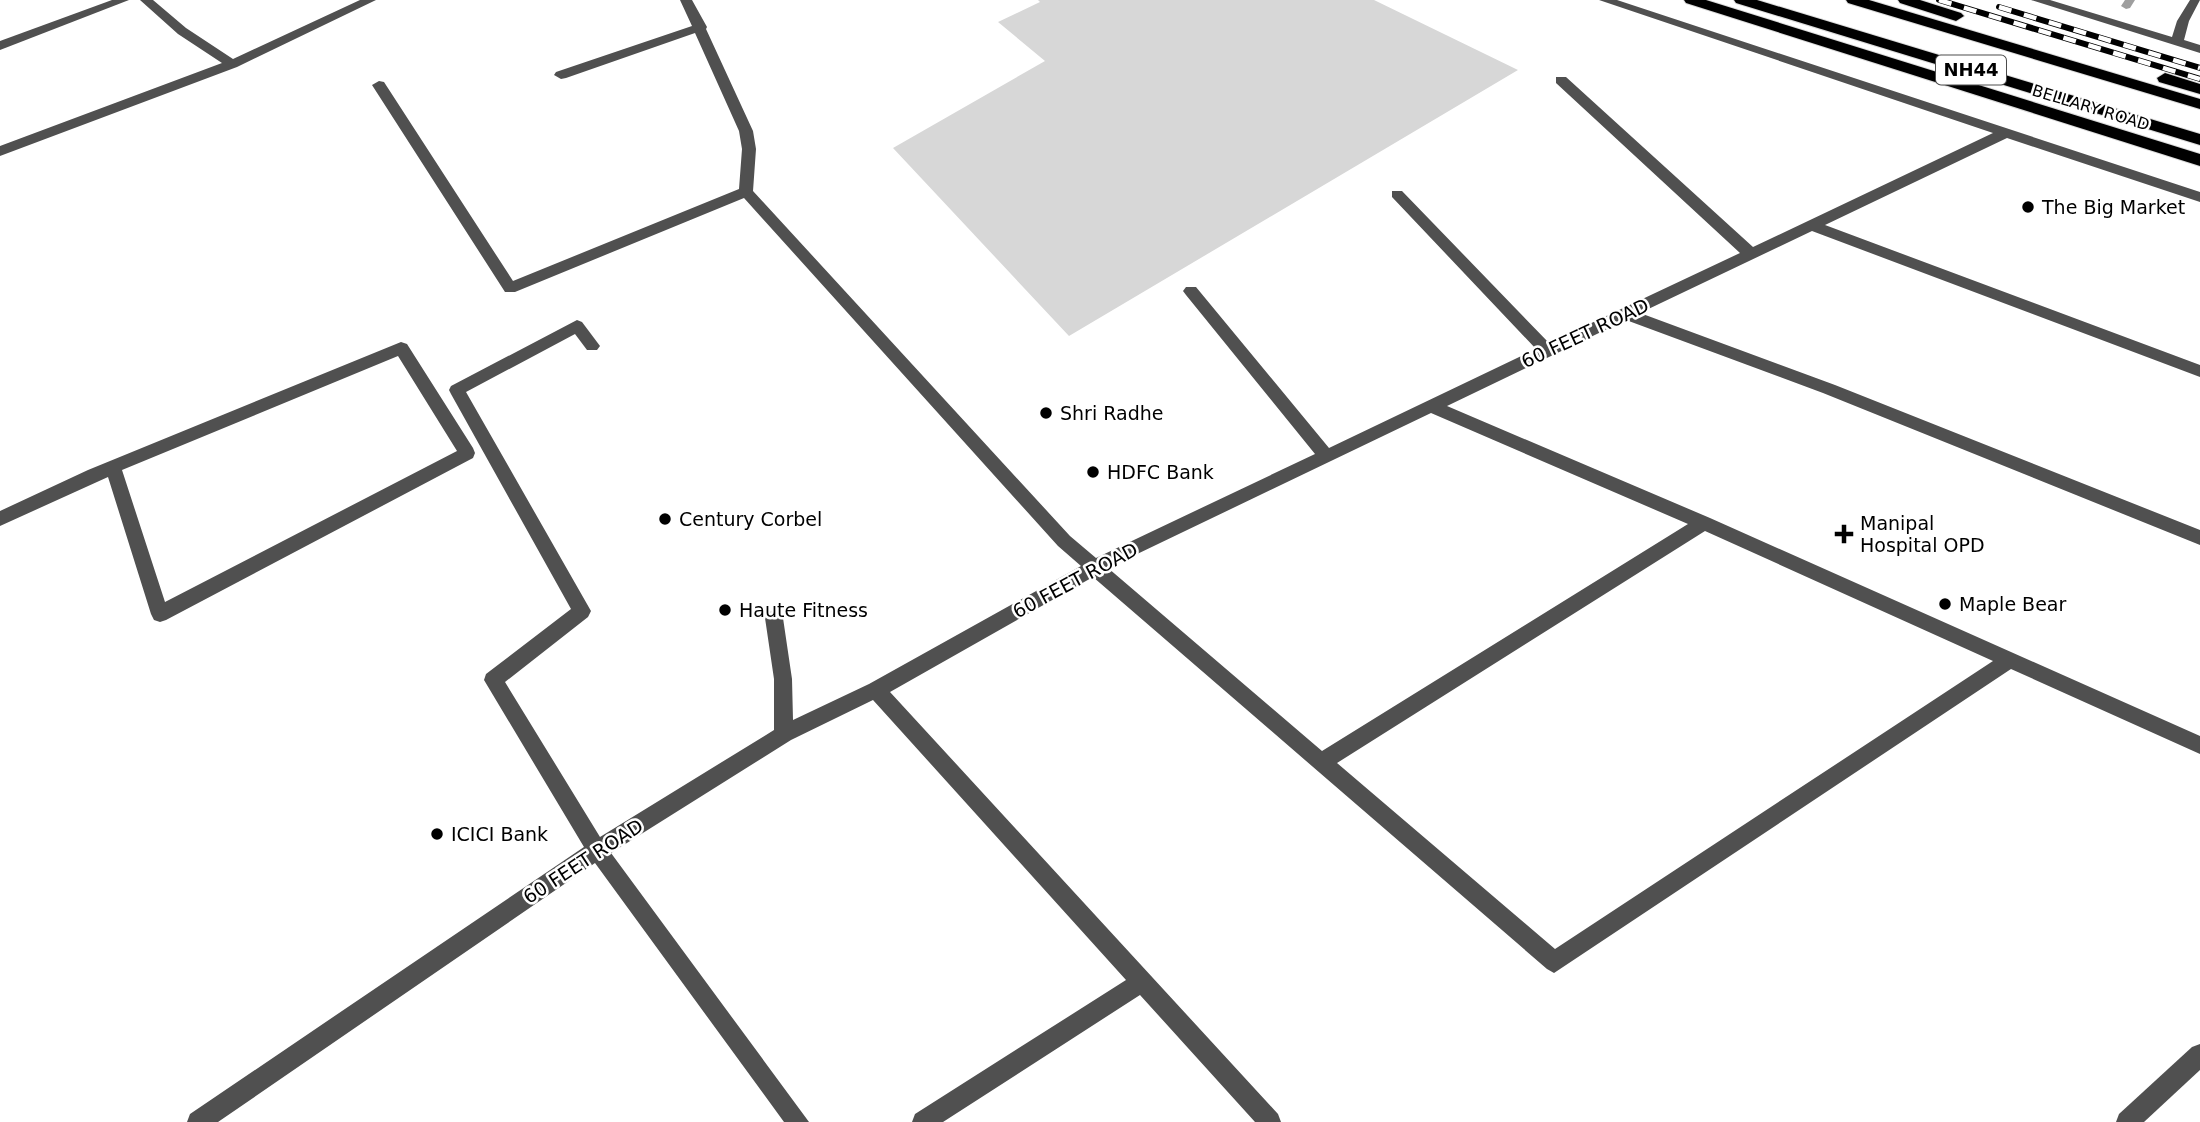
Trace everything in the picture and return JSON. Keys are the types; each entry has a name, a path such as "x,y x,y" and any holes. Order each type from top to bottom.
{"highway":[{"name":"BELLARY ROAD","path":"1690,0 2200,160"},
{"name":"BELLARY ROAD","path":"1741,0 2200,140"},
{"name":"BELLARY ROAD","path":"1853,0 2200,104"},
{"path":"1905,0 2200,89"}],"street":[{"path":"0,46 123,0"},
{"path":"146,0 182,31 232,64"},
{"path":"0,151 232,64 370,0"},
{"path":"687,0 746,131 749,149 746,192 1064,541 1554,962 2010,660"},
{"path":"1605,0 2200,197"},
{"path":"2037,0 2200,49"},
{"path":"2177,43 2183,21 2196,0"},
{"path":"561,75 701,27"},
{"path":"1561,80 1751,254"},
{"path":"379,85 510,288 746,192"},
{"name":"60 FEET ROAD","path":"198,1122 597,850 784,734 876,690 1096,566 2005,133"},
{"path":"1397,194 1547,351"},
{"path":"1810,225 2200,371"},
{"path":"1191,291 1326,456"},
{"path":"1626,314 1829,389 2200,538"},
{"path":"592,346 577,326 457,390 582,611 493,680 597,850 798,1122"},
{"path":"0,519 113,467 401,348 467,453 160,614 113,467"},
{"path":"1430,407 1704,523 2200,745"},
{"path":"1321,762 1704,523"},
{"path":"774,618 783,678 784,734"},
{"path":"876,690 1270,1122"},
{"path":"923,1122 1142,982"},
{"path":"2127,1122 2200,1055"}],"shaded area":[{"path":"1038,0 1374,0 1518,70 1069,336 893,148 1045,61 998,22 1040,2"}],"waterway":[{"path":"2126,6 2130,0"}],"railway":[{"path":"1939,0 2200,79"},
{"path":"1999,7 2200,68"}],"place":[{"name":"The Big Market","path":"2028,207"},
{"name":"Shri Radhe","path":"1046,413"},
{"name":"HDFC Bank","path":"1093,472"},
{"name":"Century Corbel","path":"665,519"},
{"name":"Manipal Hospital OPD","path":"1844,534"},
{"name":"Maple Bear","path":"1945,604"},
{"name":"Haute Fitness","path":"725,610"},
{"name":"ICICI Bank","path":"437,834"}]}
